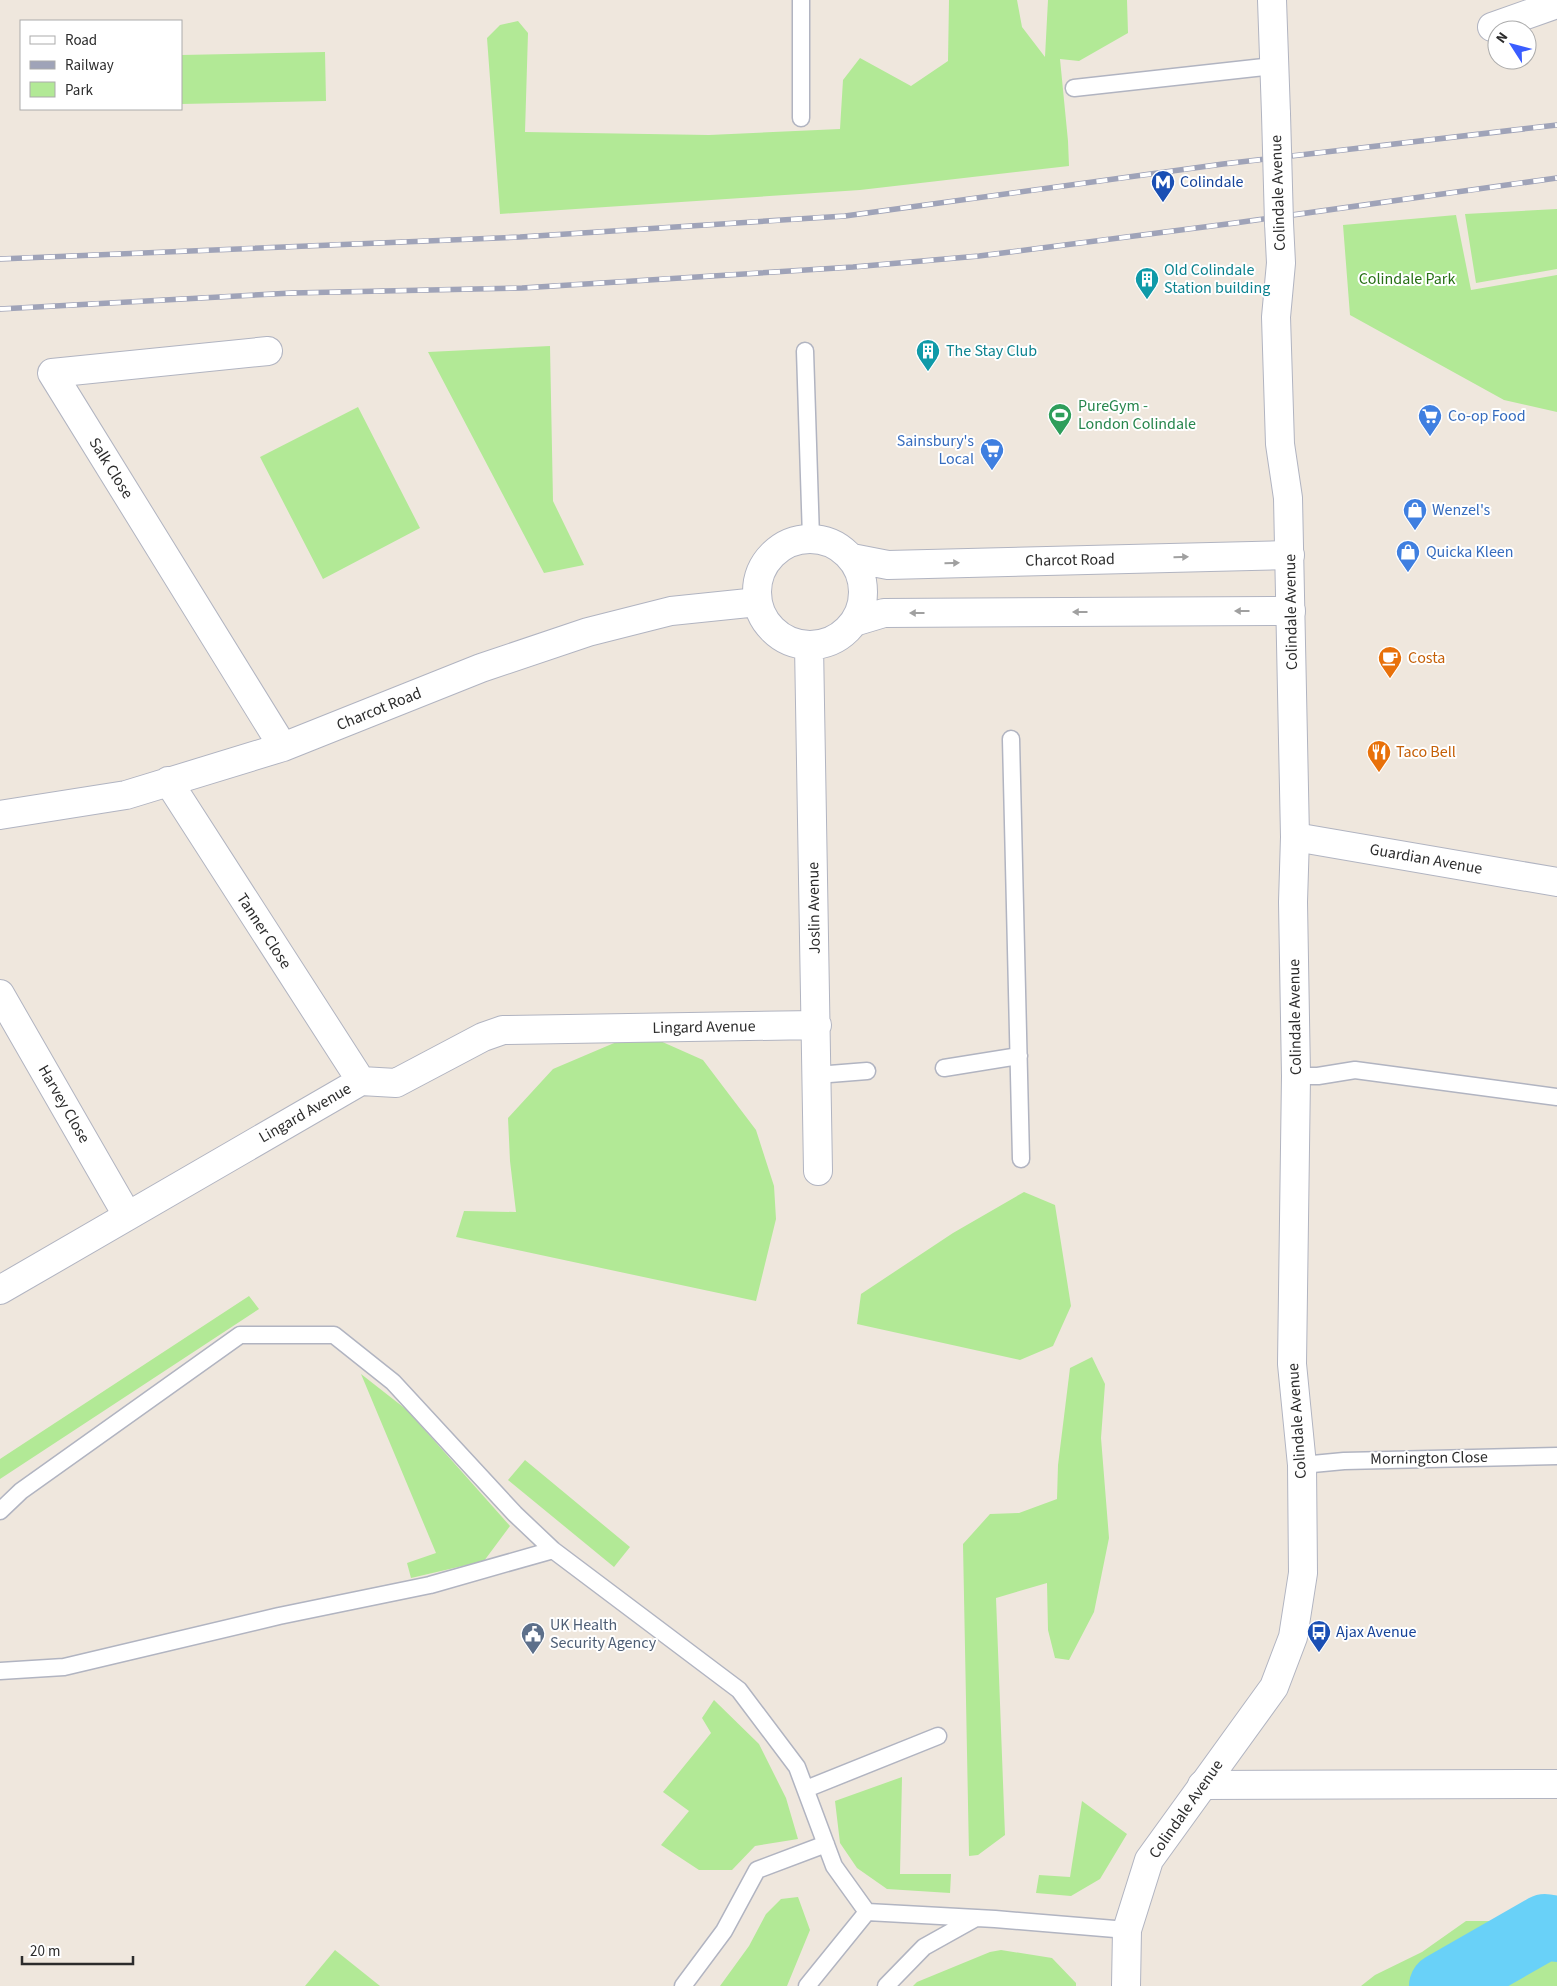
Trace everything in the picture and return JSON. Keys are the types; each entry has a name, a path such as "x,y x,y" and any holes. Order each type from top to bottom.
{"street":[{"name":"Colindale Avenue","path":"1126,1986 1127,1930 1149,1860 1274,1687 1293,1637 1302,1573 1302,1465 1292,1364 1296,1076 1293,902 1296,837 1288,498 1280,444 1276,316 1280,263 1272,0"},
{"path":"1512,20 1557,4"},
{"name":"Salk Close","path":"268,351 52,373 283,748"},
{"name":"Charcot Road","path":"811,538 826,540 840,547 852,558 860,573 864,589 862,607 854,622 842,635 826,643 809,645 791,641 776,633 765,619 758,602 757,587 761,571 769,558 781,547 796,540 811,538"},
{"name":"Charcot Road","path":"852,558 888,565 1290,555"},
{"name":"Charcot Road","path":"0,815 126,795 283,748 481,668 588,632 671,611 758,602"},
{"name":"Charcot Road","path":"854,622 884,614 1291,611"},
{"name":"Joslin Avenue","path":"809,645 818,1171"},
{"name":"Tanner Close","path":"168,781 361,1081"},
{"name":"Guardian Avenue","path":"1296,837 1557,882"},
{"name":"Harvey Close","path":"0,994 127,1215"},
{"name":"Lingard Avenue","path":"0,1290 361,1081 396,1083 482,1037 503,1030 817,1025"},
{"path":"1202,1785 1557,1784"}],"lane":[{"path":"801,0 801,118"},
{"path":"1074,88 1274,66"},
{"path":"805,351 811,538"},
{"path":"1011,739 1022,1159"},
{"path":"944,1068 1019,1056"},
{"path":"1296,1076 1318,1076 1355,1070 1557,1097"},
{"path":"817,1075 867,1071"},
{"path":"0,1511 21,1491 240,1335 334,1335 393,1382 515,1514 553,1550 740,1690 797,1767 834,1866 868,1912"},
{"name":"Mornington Close","path":"1302,1465 1344,1460 1557,1456"},
{"path":"0,1671 64,1667 279,1616 430,1585 553,1550"},
{"path":"806,1789 938,1736"},
{"path":"683,1986 724,1931 757,1870 826,1844"},
{"path":"868,1912 976,1918 1127,1930"},
{"path":"807,1986 868,1912"},
{"path":"886,1986 924,1947 976,1918"}],"green space":[{"path":"949,0 1017,0 1022,27 1045,57 1048,0 1127,0 1128,33 1079,61 1060,59 1069,166 860,190 500,214 487,38 500,25 518,21 528,33 525,132 709,135 840,129 843,80 860,58 911,86 948,61"},
{"path":"325,52 326,101 182,104 182,55"},
{"path":"1557,209 1557,269 1476,283 1465,214"},
{"name":"Colindale Park","path":"1456,215 1471,290 1557,275 1557,412 1504,400 1350,315 1343,225"},
{"path":"550,346 553,501 584,565 544,573 428,352"},
{"path":"358,407 420,528 323,579 260,457"},
{"path":"640,1032 703,1060 756,1130 774,1186 776,1219 756,1301 456,1237 464,1211 516,1212 510,1161 508,1118 553,1069"},
{"path":"1024,1192 1055,1205 1071,1306 1053,1346 1020,1360 857,1324 861,1294 953,1233"},
{"path":"249,1296 259,1309 0,1479 0,1459"},
{"path":"1092,1357 1105,1384 1101,1438 1109,1538 1094,1612 1069,1660 1055,1658 1048,1630 1047,1583 996,1598 1005,1835 978,1855 969,1856 963,1544 990,1514 1019,1513 1057,1499 1058,1465 1070,1368"},
{"path":"361,1374 407,1410 510,1526 484,1561 411,1578 407,1563 436,1553"},
{"path":"525,1460 630,1547 614,1567 508,1480"},
{"path":"714,1700 759,1744 786,1798 798,1839 755,1846 732,1870 699,1870 661,1845 689,1811 663,1792 711,1733 702,1718"},
{"path":"902,1777 900,1874 951,1874 950,1893 887,1889 857,1868 840,1843 835,1801"},
{"path":"1082,1801 1127,1834 1100,1879 1071,1896 1036,1893 1039,1875 1070,1877"},
{"path":"798,1897 810,1930 787,1986 720,1986 749,1946 766,1914 781,1899"},
{"path":"1466,1921 1557,1921 1557,1986 1361,1986 1375,1975 1422,1952"},
{"path":"335,1950 380,1986 305,1986"},
{"path":"1001,1950 1052,1958 1076,1983 1076,1986 913,1986 917,1982 990,1952"}],"waterway":[{"path":"1442,1986 1545,1927 1557,1929"}],"railway":[{"path":"0,259 520,237 845,216 1223,164 1557,125"},
{"path":"0,309 292,293 522,288 853,267 979,256 1235,223 1557,178"}],"place":[{"name":"Colindale","path":"1163,203"},
{"name":"Old Colindale Station building","path":"1147,300"},
{"name":"The Stay Club","path":"928,372"},
{"name":"PureGym - London Colindale","path":"1060,436"},
{"name":"Co-op Food","path":"1430,437"},
{"name":"Sainsbury's Local","path":"992,471"},
{"name":"Wenzel's","path":"1415,531"},
{"name":"Quicka Kleen","path":"1408,573"},
{"name":"Costa","path":"1390,679"},
{"name":"Taco Bell","path":"1379,773"},
{"name":"Ajax Avenue","path":"1319,1653"},
{"name":"UK Health Security Agency","path":"533,1655"}]}
